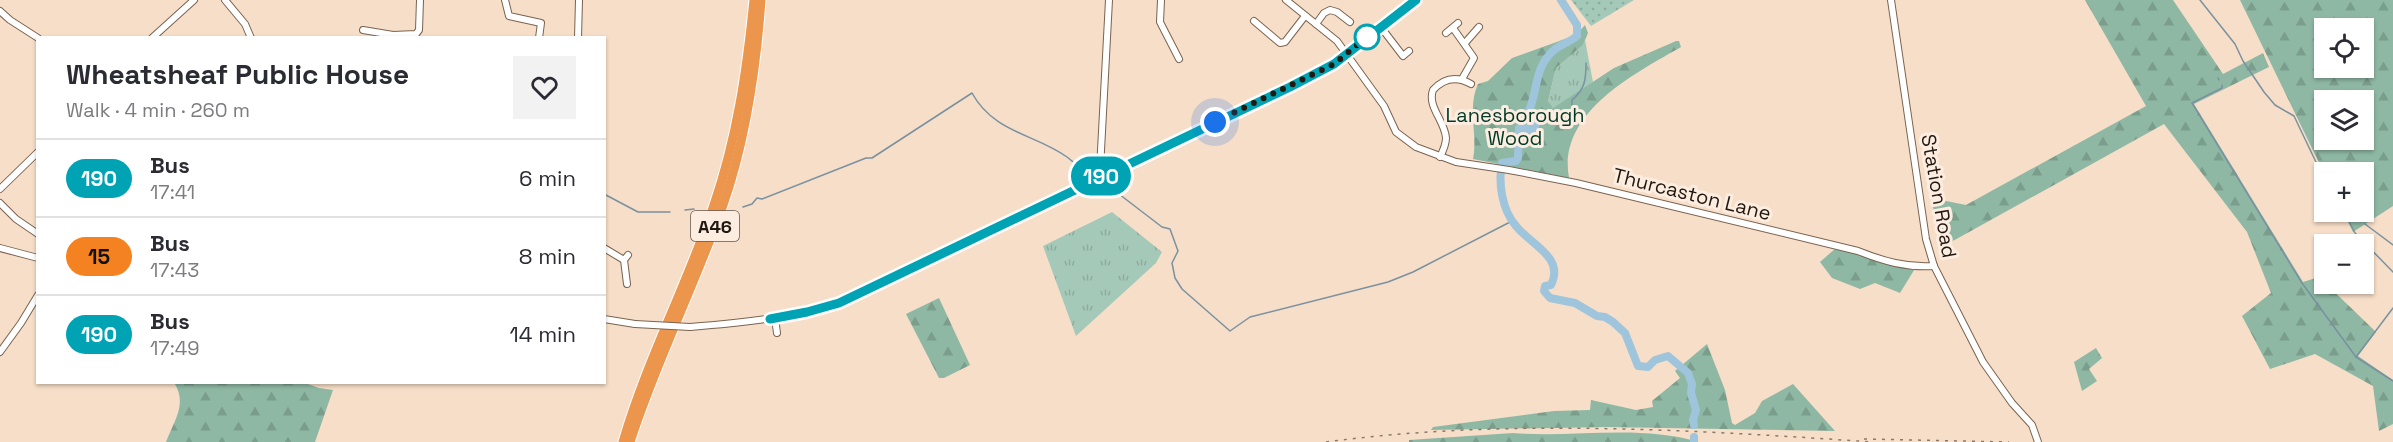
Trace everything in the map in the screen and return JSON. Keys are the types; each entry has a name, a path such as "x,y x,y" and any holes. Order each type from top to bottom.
{"highway":[{"name":"A46","path":"623,442 642,380 704,235 725,170 746,75 754,0"},
{"name":"A46","path":"630,442 651,381 729,188 747,115 762,0"}],"street":[{"path":"154,36 194,0"},
{"path":"225,0 245,24 250,36"},
{"path":"361,36 364,28 385,35 416,34 419,30 420,0"},
{"path":"505,0 509,16 541,23 539,36"},
{"path":"578,36 579,0"},
{"path":"1102,176 1100,169 1108,0"},
{"path":"1161,0 1160,22 1179,60"},
{"name":"Thurcaston Lane","path":"1286,0 1337,41 1378,98 1397,134 1416,147 1440,157 1456,162 1576,183 1819,242 1898,264 1912,267 1934,266"},
{"path":"606,319 635,324 690,327 772,318 839,303 1334,64 1416,0"},
{"name":"Station Road","path":"1891,0 1926,239 1934,266 1983,362 2012,403 2032,425 2038,439"},
{"path":"1316,24 1324,13 1330,10 1337,12 1350,22"},
{"path":"0,11 36,37"},
{"path":"1254,21 1280,43 1285,42 1305,16"},
{"path":"1446,33 1456,25 1474,58 1462,79"},
{"path":"1380,26 1403,56"},
{"path":"1465,43 1479,27"},
{"path":"1440,157 1446,135 1432,103 1433,90 1448,80 1462,79 1471,84"},
{"path":"0,189 36,154"},
{"path":"0,204 15,219 36,233"},
{"path":"0,248 36,257"},
{"path":"606,249 626,257 627,284"},
{"path":"0,352 36,298"},
{"path":"772,318 777,333"}],"green space":[{"path":"1571,0 1634,0 1591,26"},
{"path":"2085,0 2173,0 2223,74 2263,53 2269,67 2194,104 2303,282 2314,279 2314,294 2337,294 2376,332 2358,356 2393,380 2393,424 2379,431 2373,386 2315,354 2270,369 2242,316 2271,293 2247,232 2164,124 1942,247 1931,198 1966,205 2146,106"},
{"path":"2240,0 2393,0 2393,206 2374,218 2374,162 2319,162"},
{"name":"Lanesborough Wood","path":"1585,25 1588,33 1583,45 1556,68 1548,101 1553,108 1614,68 1676,41 1679,41 1681,47 1622,83 1587,115 1575,134 1568,155 1569,178 1473,159 1473,102 1478,84 1488,81 1512,58 1576,35"},
{"path":"1585,40 1593,82 1553,109 1548,101 1556,68 1583,45"},
{"path":"1112,212 1162,252 1156,263 1076,336 1043,246"},
{"path":"2348,222 2368,222 2353,232"},
{"path":"1836,248 1916,267 1900,293 1875,283 1860,289 1832,278 1820,262"},
{"path":"939,298 970,365 944,378 939,378 906,314"},
{"path":"1707,344 1725,390 1732,423 1735,425 1755,413 1762,401 1793,384 1835,431 1606,427 1431,430 1433,427 1554,411 1590,410 1591,400 1636,410 1653,407 1652,401 1680,378 1675,371"},
{"path":"2096,348 2102,358 2089,369 2097,381 2082,391 2074,362"},
{"path":"175,384 308,384 333,390 315,442 166,442 180,406"},
{"path":"1513,433 1653,434 1699,442 1409,442 1409,440"}],"waterway":[{"path":"1561,0 1577,25 1577,36 1555,49 1542,66 1526,117 1536,122 1535,127 1532,130 1519,128 1518,158 1516,161 1502,163 1501,188 1504,204 1511,220 1544,252 1554,267 1551,285 1545,286 1544,291 1550,298 1575,303 1613,322 1625,333 1638,366 1648,367 1655,360 1668,356 1688,373 1696,410 1694,425"},
{"path":"2200,0 2235,44 2243,61 2264,92 2275,105 2294,116 2316,162"},
{"path":"1535,124 1544,118 1572,111 1572,100 1584,84 1586,63"},
{"path":"2222,85 2222,88 2192,103 2302,283 2356,357"},
{"path":"743,207 752,204 757,198 762,199 866,158 872,158 972,93 981,106 1003,125 1055,149 1093,175"},
{"path":"1102,181 1162,227 1170,229 1178,251 1172,263 1175,278 1182,289 1230,331 1250,317 1388,282 1413,272 1512,221"},
{"path":"606,195 638,212 670,212"},
{"path":"685,210 694,209"},
{"path":"2349,222 2355,233 2393,272"},
{"path":"2365,224 2393,245"},
{"path":"2393,308 2356,357 2393,381"},
{"path":"1694,437 1694,442"}],"railway":[{"path":"1326,442 1462,430 1531,428 1668,430 1873,442"},
{"path":"1864,439 2009,442"}],"bus line":[{"name":"190","path":"770,319 839,303 1290,87 1334,64 1416,0"}],"route":[{"path":"1215,122 1334,64 1367,37"}]}
